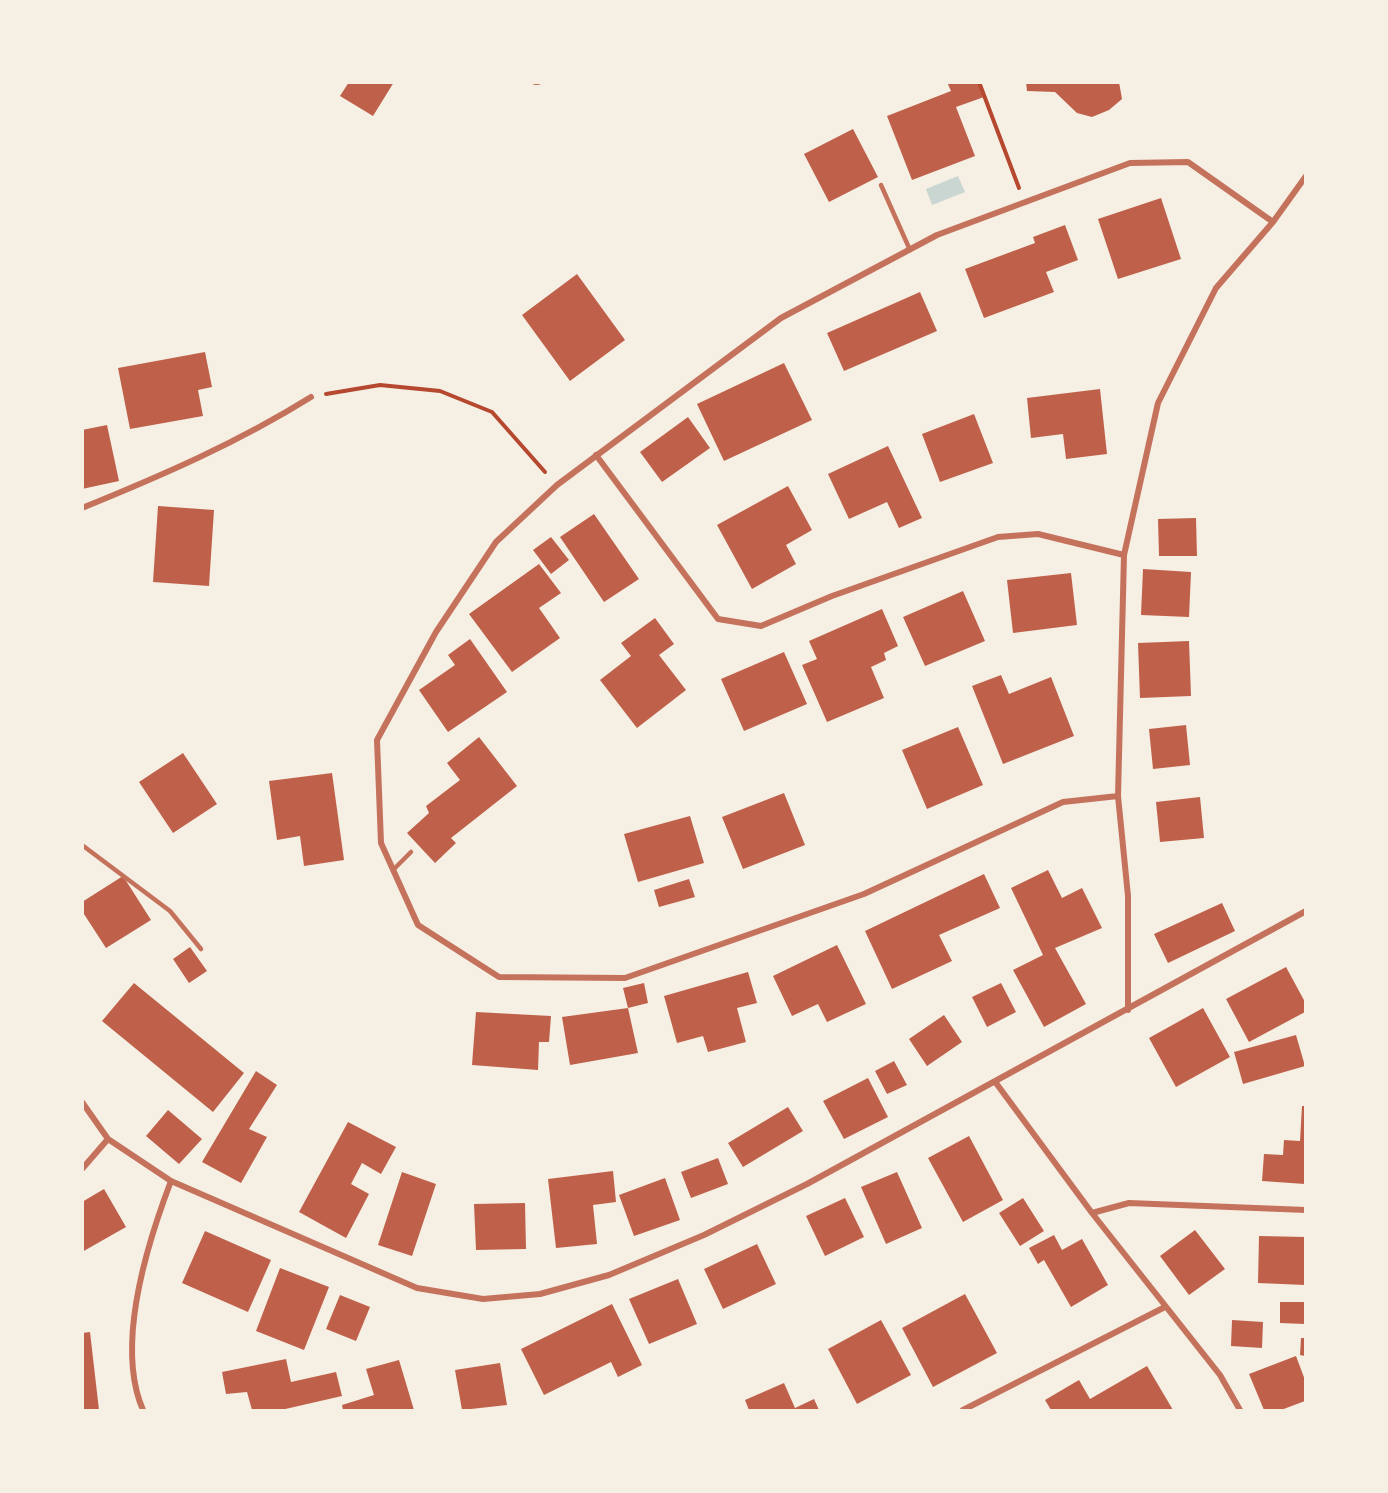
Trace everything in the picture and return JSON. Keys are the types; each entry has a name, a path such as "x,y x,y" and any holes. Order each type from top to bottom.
{"street":[{"path":"1118,796 1063,802 864,894 624,978 499,977 418,925 381,843 377,740 436,632 496,542 557,485 781,318 937,235 1130,163 1188,162 1273,222"},
{"path":"1128,1010 1128,896 1118,796 1124,555 1158,403 1216,288 1273,222 1305,176"},
{"path":"82,508 153,480 255,432 311,397"},
{"path":"596,455 718,619 761,626 832,596 998,537 1038,534 1124,555"},
{"path":"82,1102 108,1139 171,1181 417,1288 483,1299 540,1294 609,1275 704,1235 807,1184 996,1083 1305,911"},
{"path":"996,1083 1092,1213 1220,1375 1240,1410"},
{"path":"82,1169 108,1139"},
{"path":"143,1410 134,1390 134,1314 150,1235 171,1181"},
{"path":"1092,1213 1129,1203 1305,1210"},
{"path":"963,1410 1166,1307"}],"lane":[{"path":"881,185 910,250"},
{"path":"82,844 170,911 201,949"},
{"path":"393,870 411,852"}],"path":[{"path":"979,82 1017,184"},
{"path":"311,397 380,385 440,391 492,412 557,485"}],"shaded area":[{"path":"958,176 965,192 932,205 926,189"}],"building":[{"path":"349,82 394,82 373,116 340,96"},
{"path":"947,82 978,82 984,97 956,107 975,156 912,180 887,116 951,91"},
{"path":"1026,82 1119,82 1122,99 1109,110 1092,117 1077,113 1055,92 1027,91"},
{"path":"853,129 878,177 829,202 804,154"},
{"path":"1161,198 1181,259 1118,279 1098,219"},
{"path":"1065,225 1078,260 1046,272 1054,292 984,318 965,269 1035,243 1033,237"},
{"path":"577,274 625,340 570,381 522,315"},
{"path":"920,292 937,331 844,371 827,333"},
{"path":"205,352 212,387 198,390 203,416 130,429 118,368"},
{"path":"784,363 812,420 724,461 697,404"},
{"path":"1100,389 1107,454 1066,459 1063,434 1031,438 1027,398"},
{"path":"974,414 993,463 940,482 922,434"},
{"path":"688,417 710,448 662,482 640,452"},
{"path":"107,425 119,481 82,489 82,430"},
{"path":"888,446 922,518 899,528 887,502 849,519 828,474"},
{"path":"788,486 812,530 786,545 796,564 752,589 717,525"},
{"path":"158,506 214,510 209,586 153,582"},
{"path":"594,514 639,579 604,602 560,537"},
{"path":"1196,518 1197,556 1159,556 1158,519"},
{"path":"551,537 569,560 551,574 533,550"},
{"path":"539,564 561,593 539,608 560,638 512,672 469,614"},
{"path":"1143,569 1191,572 1189,617 1141,615"},
{"path":"1071,573 1077,625 1013,633 1007,580"},
{"path":"963,591 985,641 925,666 903,617"},
{"path":"882,609 898,646 884,653 886,660 871,667 884,698 827,722 802,665 817,659 809,641"},
{"path":"655,618 674,644 659,655 686,690 637,728 600,680 631,656 621,643"},
{"path":"470,639 507,692 448,732 419,690 455,665 448,655"},
{"path":"1189,641 1191,696 1140,698 1138,643"},
{"path":"784,652 807,704 744,731 721,679"},
{"path":"1001,675 1009,694 1051,677 1074,736 1003,764 972,686"},
{"path":"1186,725 1190,765 1153,769 1149,729"},
{"path":"958,727 983,785 927,809 902,750"},
{"path":"479,737 517,786 451,838 456,843 435,863 407,833 429,813 426,806 460,780 447,763"},
{"path":"183,753 217,804 173,833 139,782"},
{"path":"332,773 344,860 304,866 300,836 277,840 269,781"},
{"path":"784,793 805,845 743,869 722,817"},
{"path":"1200,797 1204,838 1160,842 1156,802"},
{"path":"690,816 704,863 638,882 624,834"},
{"path":"1048,870 1062,898 1082,888 1102,928 1055,948 1086,1004 1044,1027 1013,970 1043,955 1011,888"},
{"path":"984,874 1000,908 939,935 952,961 892,989 865,931"},
{"path":"123,876 151,920 106,948 82,911 82,902"},
{"path":"689,879 695,897 659,907 654,890"},
{"path":"1222,903 1235,931 1168,963 1154,934"},
{"path":"837,945 866,1004 827,1022 818,1004 792,1016 773,976"},
{"path":"190,947 207,971 189,983 173,959"},
{"path":"1286,967 1305,1002 1305,1012 1249,1042 1226,999"},
{"path":"748,972 757,1003 737,1008 746,1042 708,1052 703,1036 677,1043 664,996"},
{"path":"134,983 244,1073 213,1112 102,1021"},
{"path":"644,983 648,1003 628,1008 623,988"},
{"path":"1001,983 1016,1012 987,1027 972,997"},
{"path":"628,1008 638,1053 570,1065 562,1017"},
{"path":"1203,1008 1230,1057 1176,1087 1149,1038"},
{"path":"476,1012 551,1016 549,1042 539,1042 538,1070 472,1065"},
{"path":"944,1015 962,1042 927,1066 909,1039"},
{"path":"1296,1035 1305,1066 1243,1084 1234,1052"},
{"path":"894,1061 907,1085 887,1094 875,1071"},
{"path":"256,1071 277,1085 249,1129 267,1137 241,1183 202,1162"},
{"path":"868,1078 888,1117 844,1139 823,1101"},
{"path":"1302,1106 1305,1106 1305,1184 1262,1181 1264,1154 1283,1155 1284,1140 1300,1141"},
{"path":"788,1107 803,1131 743,1167 728,1143"},
{"path":"168,1110 202,1139 179,1164 146,1136"},
{"path":"348,1122 396,1147 381,1174 362,1163 351,1184 369,1194 346,1238 299,1212"},
{"path":"969,1136 1003,1200 963,1222 928,1158"},
{"path":"718,1158 728,1184 691,1198 681,1172"},
{"path":"613,1171 616,1202 593,1205 597,1244 556,1248 548,1179"},
{"path":"402,1172 436,1184 412,1256 378,1245"},
{"path":"897,1172 922,1228 886,1244 861,1187"},
{"path":"665,1178 680,1220 634,1236 619,1195"},
{"path":"104,1189 126,1227 82,1252 82,1202"},
{"path":"845,1198 864,1237 825,1256 806,1216"},
{"path":"1023,1198 1044,1231 1020,1246 999,1213"},
{"path":"525,1203 526,1249 476,1250 474,1204"},
{"path":"1195,1230 1225,1269 1189,1295 1160,1256"},
{"path":"205,1231 271,1260 248,1312 182,1283"},
{"path":"1054,1235 1062,1250 1082,1239 1108,1285 1071,1307 1044,1260 1038,1264 1029,1248"},
{"path":"1259,1236 1305,1237 1305,1285 1258,1283"},
{"path":"757,1244 776,1284 723,1309 704,1269"},
{"path":"280,1268 329,1287 304,1350 256,1331"},
{"path":"678,1279 697,1324 649,1344 629,1299"},
{"path":"965,1294 997,1353 933,1387 902,1328"},
{"path":"340,1295 370,1307 356,1341 326,1329"},
{"path":"1280,1302 1305,1302 1305,1324 1280,1323"},
{"path":"612,1304 642,1365 618,1377 611,1362 544,1395 521,1349"},
{"path":"881,1320 911,1375 857,1404 828,1349"},
{"path":"1232,1320 1263,1322 1262,1348 1231,1346"},
{"path":"90,1332 99,1410 82,1410 82,1333"},
{"path":"1301,1338 1305,1338 1305,1356 1300,1355"},
{"path":"1296,1356 1305,1380 1305,1401 1281,1410 1264,1410 1249,1374"},
{"path":"286,1359 291,1382 336,1372 342,1396 281,1410 252,1410 247,1392 226,1394 222,1372"},
{"path":"399,1360 414,1410 343,1410 342,1405 374,1395 366,1369"},
{"path":"500,1363 507,1405 462,1410 455,1370"},
{"path":"1147,1366 1173,1410 1051,1410 1045,1400 1079,1380 1090,1399"},
{"path":"784,1383 795,1408 814,1399 819,1410 749,1410 745,1400"}]}
